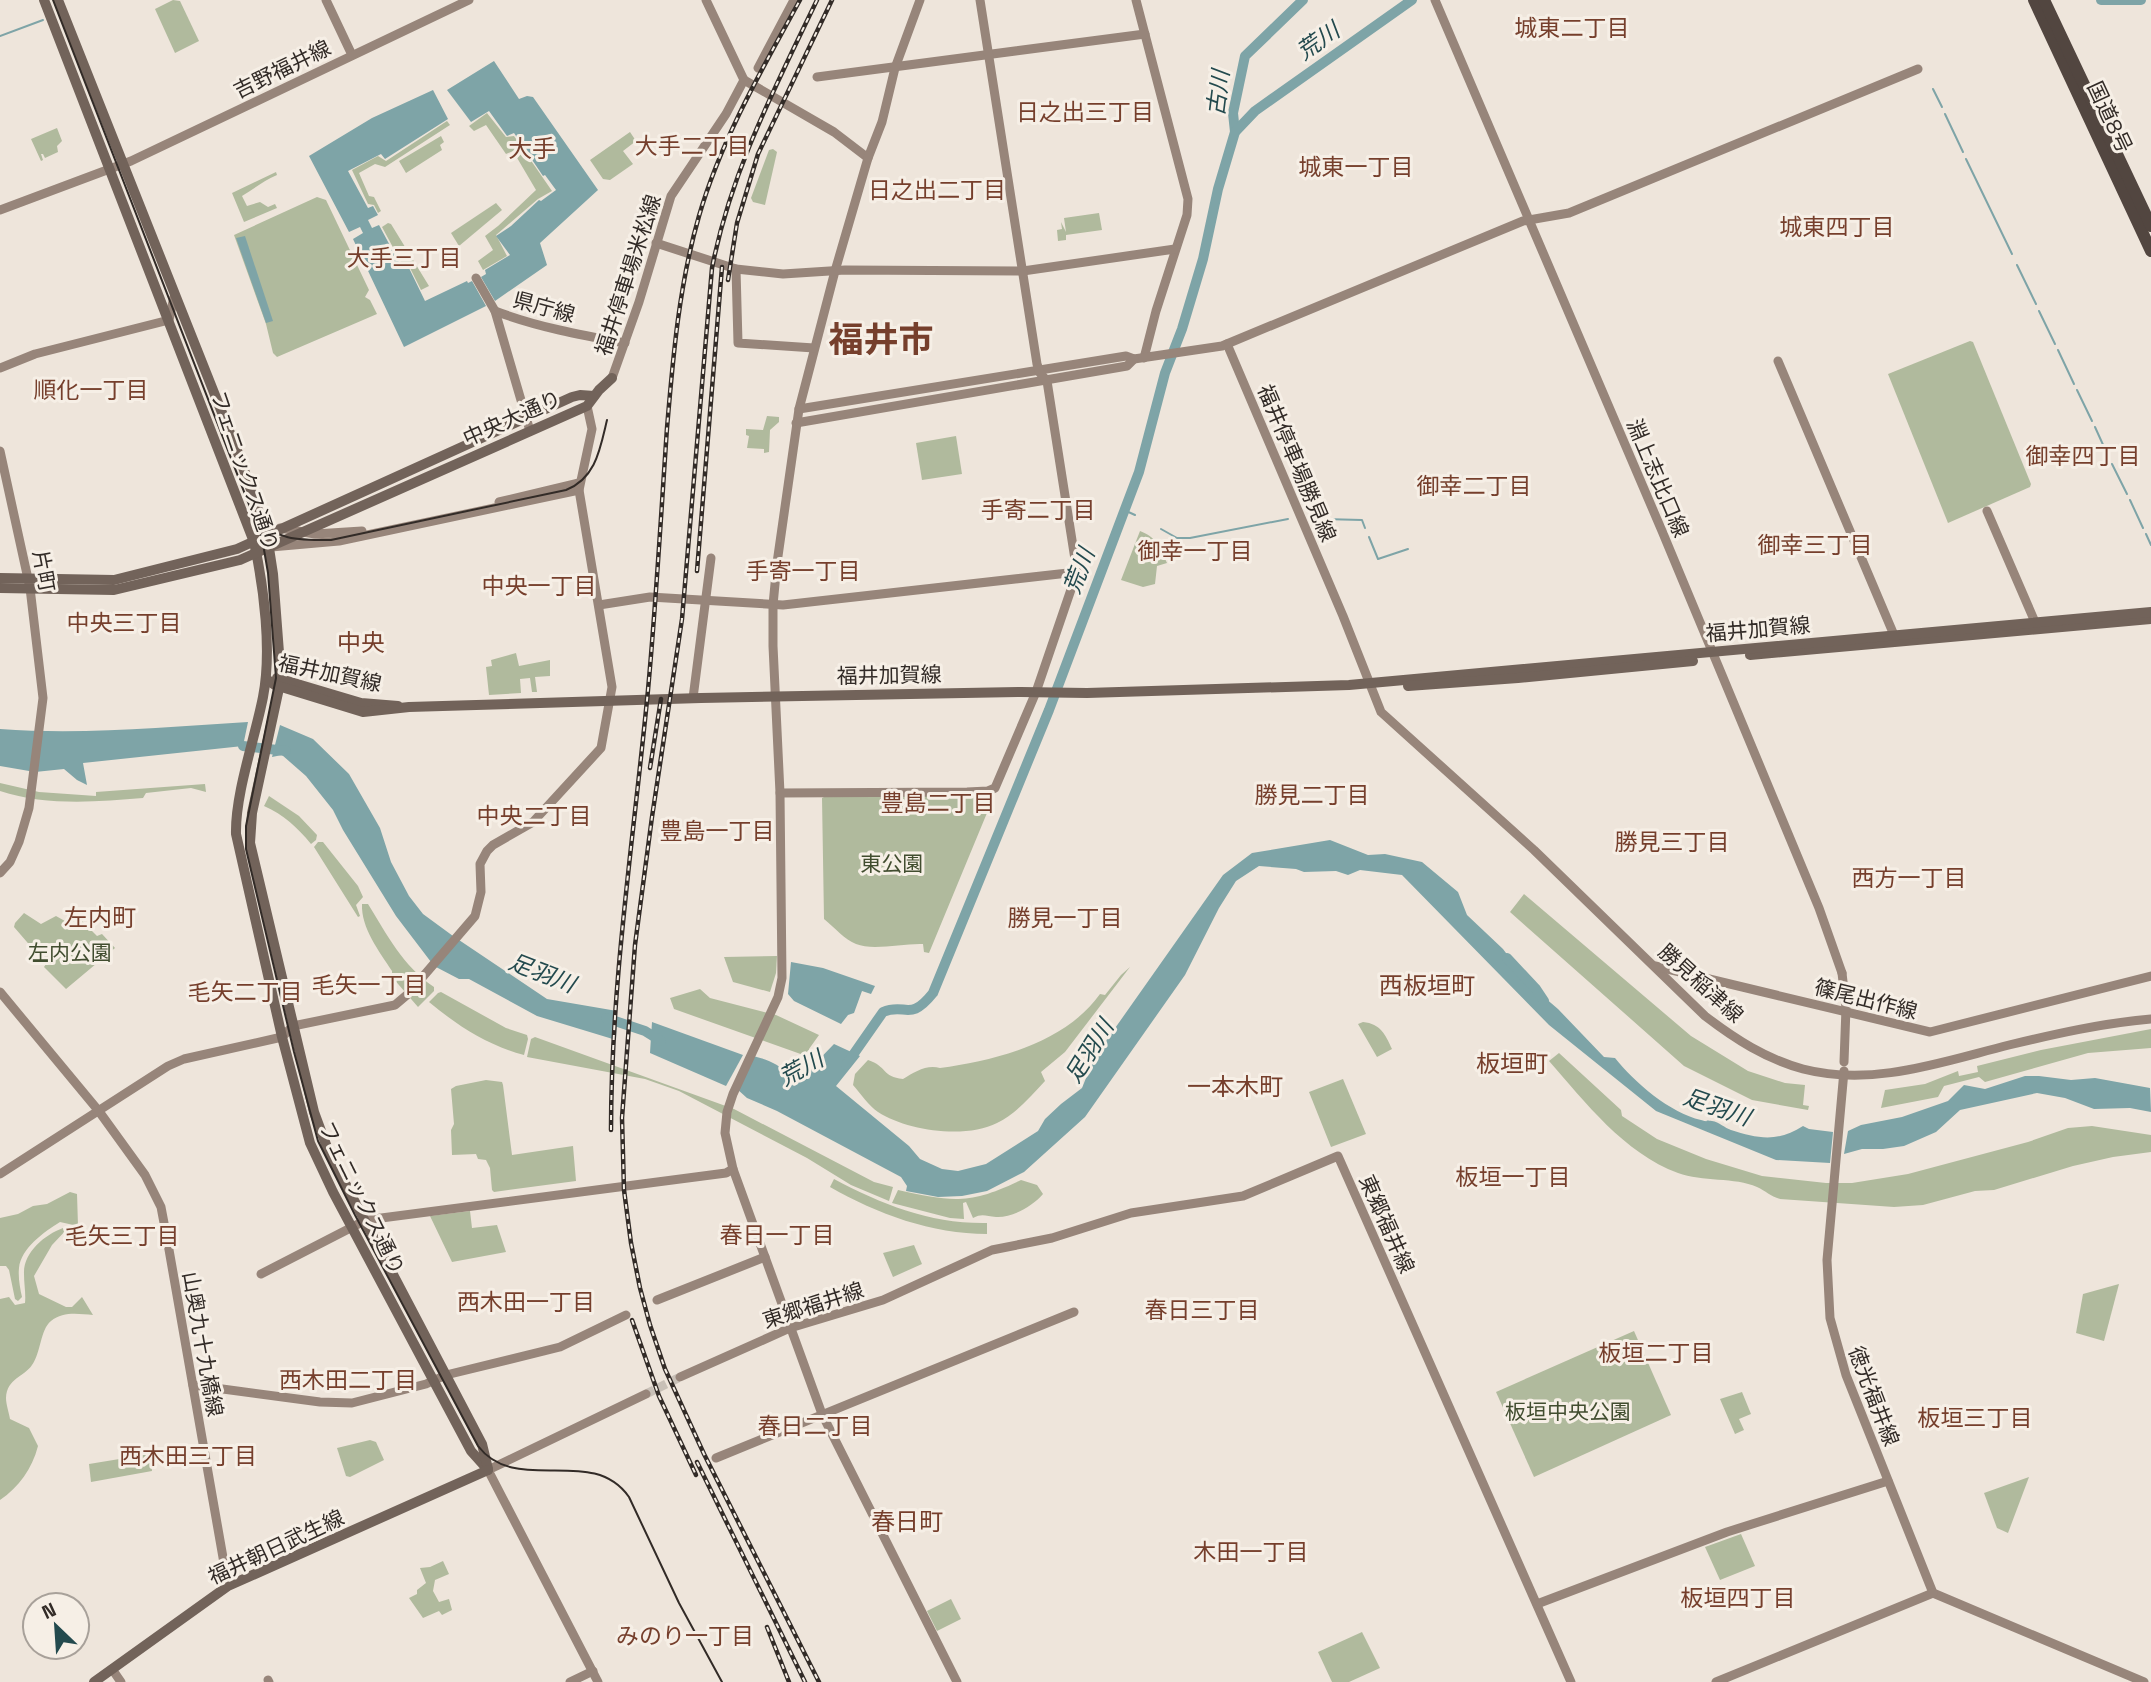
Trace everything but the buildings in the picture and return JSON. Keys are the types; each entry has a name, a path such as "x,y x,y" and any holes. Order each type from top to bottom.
{"highway":[{"name":"国道8号","path":"2034,0 2151,251"},
{"name":"国道8号","path":"2044,0 2147,204 2151,226"}],"main road":[{"name":"フェニックス通り","path":"44,0 257,554 266,679 238,808 236,829 282,1037 310,1143 471,1451 488,1470"},
{"name":"フェニックス通り","path":"58,0 260,512 270,547 279,687 252,813 250,846 323,1138 482,1444 488,1470"},
{"path":"594,396 612,378"},
{"name":"中央大通り","path":"0,588 29,583 114,580 254,542 572,397 594,396"},
{"name":"中央大通り","path":"0,578 29,583 124,589 257,554 587,406 594,396"},
{"path":"260,512 269,522 280,528"},
{"name":"福井加賀線","path":"1712,656 1894,635 2151,612"},
{"name":"福井加賀線","path":"266,679 279,687 361,703 409,707 693,698 1068,693 1370,684 2151,619"},
{"name":"福井朝日武生線","path":"93,1682 228,1586 488,1470"}],"street":[{"path":"326,0 352,55"},
{"name":"吉野福井線","path":"0,210 111,169 469,0"},
{"path":"706,0 744,80 797,109 858,149 868,159"},
{"path":"758,68 794,0"},
{"path":"920,0 895,68 882,122 868,159 835,271 796,423 773,605 783,958 778,997 733,1094 725,1129 733,1169 822,1415 957,1682"},
{"path":"780,793 988,791 995,788 1040,692 1077,572 1047,381 1039,371 980,0"},
{"path":"1136,0 1188,199 1187,215 1139,359"},
{"name":"淵上志比口線","path":"1435,0 1657,519 1832,940 1842,973"},
{"path":"817,77 1145,34"},
{"path":"796,423 1047,381 1127,366 1139,359 1227,344 1528,219 1569,213 1918,69"},
{"name":"福井停車場米松線","path":"612,378 668,204 677,185 719,124 744,80"},
{"path":"656,243 736,269 783,274 835,271 1023,271 1175,249"},
{"path":"736,269 738,344 814,348"},
{"path":"476,278 493,308 530,432"},
{"path":"0,368 35,354 169,320 174,298"},
{"name":"県庁線","path":"493,308 525,322 588,338 625,343"},
{"name":"福井停車場勝見線","path":"1227,344 1370,684"},
{"path":"799,409 1126,356 1139,359"},
{"path":"1778,360 1894,635"},
{"path":"0,1174 168,1066 184,1059 282,1037 293,1026 395,1005 418,984 469,925 478,906 480,864 487,851 533,822 601,750 612,687 579,486 592,429 587,406"},
{"name":"片町","path":"0,451 29,583 43,698 29,808 19,842 10,862 0,873"},
{"path":"280,528 300,533 332,534 363,530 579,486"},
{"path":"270,547 339,541 579,486"},
{"path":"1987,511 2035,622"},
{"path":"693,698 711,558"},
{"path":"599,605 650,597 773,605 1077,572"},
{"name":"勝見稲津線","path":"1370,684 1385,716 1534,850 1705,1016 1757,1051 1805,1070 1843,1078 1902,1072 2071,1032 2123,1022 2151,1020"},
{"name":"篠尾出作線","path":"1653,965 1930,1032 2151,976"},
{"name":"徳光福井線","path":"1842,973 1846,1008 1844,1062 1827,1260 1827,1297 1838,1349 1933,1593"},
{"name":"山奥九十九橋線","path":"0,992 98,1110 145,1175 161,1207 228,1586"},
{"name":"東郷福井線","path":"680,1377 790,1328 883,1300 992,1250 1052,1238 1131,1213 1242,1196 1338,1156 1537,1604"},
{"path":"261,1274 364,1220 726,1173 733,1169"},
{"path":"657,1300 765,1257"},
{"path":"716,1458 1074,1312"},
{"path":"193,1385 337,1404 380,1396 560,1347 626,1315"},
{"path":"488,1470 646,1394"},
{"name":"フェニックス通り","path":"488,1470 598,1682"},
{"path":"1571,1682 1537,1604 1727,1532 1888,1481"},
{"path":"1716,1682 1933,1593 2144,1682"},
{"path":"112,1669 121,1682"},
{"path":"570,1682 593,1671"}],"green space":[{"path":"173,0 180,1 199,41 175,53 155,9"},
{"path":"487,113 506,137 514,136 552,191 538,199 496,235 507,256 483,270 478,261 493,250 485,236 536,190 513,151 506,154 486,125 474,131 469,126"},
{"path":"447,121 450,125 385,167 375,164 359,173 369,196 374,197 381,211 378,213 374,205 368,204 352,170 378,156 386,161"},
{"path":"57,128 62,141 57,146 58,152 45,158 41,154 41,161 31,139"},
{"path":"630,132 636,141 623,151 633,164 610,180 603,179 590,160"},
{"path":"441,136 444,142 440,145 442,150 406,173 399,161"},
{"path":"769,150 777,152 765,205 753,202 751,198"},
{"path":"276,172 277,175 242,196 247,206 260,202 268,207 275,204 277,208 244,222 232,193"},
{"path":"317,197 326,200 369,290 365,297 370,300 377,314 277,357 273,353 266,324 234,235"},
{"path":"496,203 502,210 459,246 451,233"},
{"path":"1099,213 1102,230 1066,235 1066,240 1058,241 1057,230 1062,229 1061,222 1066,232 1064,218"},
{"path":"388,223 429,286 421,290 410,268 402,264 382,227"},
{"path":"1973,342 2031,484 2030,487 1948,523 1888,374"},
{"path":"767,416 779,417 779,422 770,430 769,452 747,448 749,436 746,435 746,429 763,430"},
{"path":"956,436 962,474 922,480 916,443"},
{"path":"1140,531 1157,543 1167,563 1157,566 1155,584 1143,587 1121,580"},
{"path":"516,653 519,666 550,660 550,676 535,677 537,692 532,692 530,678 520,679 521,693 489,695 486,667 492,666 491,660"},
{"path":"0,783 39,792 96,796 96,792 205,784 206,792 191,788 146,793 143,798 53,801 0,791"},
{"name":"東公園","path":"990,793 994,796 929,953 924,952 923,944 871,947 856,944 824,919 822,798"},
{"path":"269,796 299,816 317,835 316,840 311,844 290,822 264,806"},
{"path":"318,842 323,842 358,886 363,897 356,905 360,916 358,917 314,847"},
{"path":"1524,894 1691,1036 1748,1071 1785,1083 1805,1085 1803,1105 1809,1106 1808,1110 1752,1100 1684,1066 1510,912"},
{"path":"362,904 368,904 413,970 434,987 434,991 418,1007 392,977 392,971 364,922"},
{"name":"左内公園","path":"24,913 41,924 56,916 72,925 80,919 97,936 102,934 115,948 66,989 44,967 46,964 14,927"},
{"path":"777,956 776,973 770,992 733,982 724,957"},
{"path":"1130,967 1065,1052 1041,1072 1045,1081 1017,1110 997,1123 984,1128 953,1132 904,1124 875,1109 853,1085 855,1074 868,1060 879,1065 891,1076 903,1079 925,1068 984,1060 1028,1046 1068,1025 1100,994 1105,995"},
{"path":"700,989 710,998 776,1015 819,1035 809,1049 809,1057 674,1009 670,998"},
{"path":"441,992 506,1028 527,1035 524,1055 474,1034 429,1002"},
{"path":"1363,1022 1378,1027 1392,1049 1377,1057 1358,1024"},
{"path":"2151,1029 2151,1048 2088,1053 1985,1082 1979,1077 1944,1086 1938,1097 1881,1108 1885,1090 1925,1084 1958,1071 1959,1076 1978,1072 1977,1066 2041,1050"},
{"path":"535,1037 734,1109 874,1182 893,1187 889,1201 851,1185 807,1158 679,1091 645,1079 527,1057 531,1039"},
{"path":"1559,1053 1621,1110 1622,1116 1657,1139 1706,1159 1762,1176 1852,1183 1908,1174 2028,1142 2068,1128 2092,1126 2151,1135 2151,1152 2073,1166 1994,1190 1975,1191 1923,1205 1894,1207 1780,1199 1748,1184 1687,1176 1640,1153 1607,1125 1549,1061"},
{"path":"1343,1079 1366,1134 1331,1147 1309,1092"},
{"path":"486,1080 502,1082 512,1155 573,1146 576,1181 494,1192 486,1160 478,1159 476,1154 452,1155 451,1130 454,1124 451,1089"},
{"path":"834,1179 908,1211 946,1220 987,1223 987,1234 946,1230 886,1214 830,1187"},
{"path":"1021,1180 1037,1185 1043,1194 1034,1203 1009,1216 982,1215 973,1218 966,1202 963,1203 964,1219 892,1203 898,1190 961,1199 988,1194"},
{"path":"70,1192 77,1194 78,1226 60,1222 29,1247 19,1268 22,1297 18,1301 15,1299 9,1270 6,1266 0,1266 0,1218 47,1204"},
{"path":"470,1211 472,1228 497,1225 506,1252 452,1262 430,1216"},
{"path":"68,1228 52,1245 34,1276 39,1294 66,1307 72,1307 82,1297 93,1315 66,1314 51,1321 32,1365 9,1386 6,1398 10,1419 29,1428 38,1446 24,1477 0,1500 0,1299 9,1297 15,1305 25,1303 24,1274 27,1259 42,1240"},
{"path":"914,1245 922,1264 893,1277 883,1253"},
{"path":"2119,1284 2104,1341 2076,1333 2083,1294"},
{"name":"板垣中央公園","path":"1634,1331 1671,1415 1534,1477 1496,1392"},
{"path":"1742,1392 1751,1414 1739,1419 1744,1430 1735,1434 1720,1399"},
{"path":"370,1440 376,1442 384,1460 350,1477 346,1476 337,1448"},
{"path":"150,1454 152,1471 91,1482 89,1464"},
{"path":"2029,1477 2008,1533 1997,1528 1984,1493"},
{"path":"1741,1534 1755,1566 1720,1580 1705,1547"},
{"path":"443,1561 449,1574 435,1580 433,1591 439,1602 449,1599 452,1610 442,1615 439,1611 423,1618 409,1598 417,1594 417,1590 426,1583 420,1568"},
{"path":"951,1599 961,1619 937,1631 927,1611"},
{"path":"1362,1632 1380,1668 1349,1682 1332,1682 1318,1652"}],"water":[{"path":"494,61 519,99 533,97 598,190 540,243 547,265 495,301 481,277 486,274 485,270 510,255 496,236 539,200 556,190 545,175 543,176 514,133 507,136 489,111 471,122 447,90"},
{"path":"433,90 448,119 385,159 381,154 348,171 368,208 373,206 378,215 368,220 372,228 379,225 402,268 409,268 425,301 472,281 486,306 404,347 353,239 363,233 360,227 349,232 309,156 372,118"},
{"path":"245,236 273,321 266,323 236,238"},
{"path":"248,722 243,746 83,763 87,785 64,769 35,772 0,766 0,729 93,731"},
{"path":"280,725 313,739 349,774 380,828 391,862 409,896 423,914 453,936 431,962 396,916 333,810 306,776 282,755 272,757"},
{"path":"1330,840 1368,855 1385,854 1422,862 1458,892 1467,915 1503,949 1530,985 1558,1009 1604,1057 1615,1058 1632,1077 1665,1104 1689,1116 1750,1135 1777,1137 1803,1126 1833,1132 1830,1163 1776,1160 1656,1111 1549,1025 1402,875 1360,870 1348,875 1336,871 1304,872 1259,866 1236,881 1185,975 1085,1117 1024,1172 987,1191 938,1197 906,1191 907,1186 901,1177 777,1111 747,1098 737,1089 753,1056 772,1063 788,1075 802,1077 834,1044 860,1056 836,1086 909,1146 920,1159 942,1169 958,1171 986,1164 1038,1131 1045,1119 1082,1088 1094,1058 1223,875 1252,853"},
{"path":"459,940 547,999 617,1011 616,1040 537,1016 469,979 459,979 436,967"},
{"path":"791,962 823,968 875,986 871,994 862,991 854,1013 848,1015 841,1024 794,1001 788,994"},
{"path":"652,1022 743,1055 726,1086 650,1053"},
{"path":"2025,1076 2071,1080 2095,1078 2150,1088 2151,1112 2130,1108 2094,1109 2065,1098 2037,1093 1960,1110 1936,1132 1904,1146 1862,1149 1844,1154 1848,1131 1861,1125 1902,1117 1948,1101 1964,1085 1985,1089"}],"waterway":[{"name":"古川","path":"1235,132 1233,113 1245,56 1303,0"},
{"name":"荒川","path":"846,1065 883,1012 913,1010 933,993 1049,710 1139,472 1165,373 1182,329 1203,259 1218,189 1235,132 1255,111 1412,0"},
{"name":"荒川","path":"2101,0 2141,0"},
{"path":"0,36 43,20"},
{"path":"1933,89 1942,107"},
{"path":"1945,114 1963,152"},
{"path":"1966,159 2012,254"},
{"path":"2017,265 2036,304"},
{"path":"2039,311 2055,344"},
{"path":"2058,350 2074,384"},
{"path":"2077,390 2092,421"},
{"path":"2095,427 2109,458"},
{"path":"2112,464 2127,494"},
{"path":"2130,500 2143,528"},
{"path":"1124,510 1135,515"},
{"path":"1161,529 1177,538 1190,538 1288,519"},
{"path":"1323,519 1362,520 1365,528"},
{"path":"2146,534 2151,545"},
{"path":"1369,537 1378,559 1408,549"},
{"name":"足羽川","path":"243,746 286,751"},
{"name":"足羽川","path":"1507,958 1544,1001"},
{"name":"足羽川","path":"606,1018 645,1031 661,1041"}],"tunnel":[{"path":"646,1394 680,1377"}],"tram line":[{"path":"53,0 262,538 268,573 276,678 246,826 246,849 318,1141 478,1446 494,1460 512,1468 595,1474 613,1482 629,1497 679,1603 722,1682"},
{"path":"256,517 271,531 289,538 331,540 566,490 576,485 590,470 599,452 607,420"}],"railway":[{"path":"611,1130 619,965 648,690 667,428 682,295 699,216 719,160 744,105 800,0"},
{"path":"817,0 742,164 720,232 712,268 682,619 635,945 622,1118 624,1190 631,1243 640,1288 665,1369 704,1454 819,1682"},
{"path":"728,280 737,223 758,154 832,0"},
{"path":"697,571 722,267"},
{"path":"650,768 661,699"},
{"path":"632,1320 659,1396 696,1475"},
{"path":"697,1462 805,1682"},
{"path":"767,1627 789,1682"}],"district":[{"name":"城東二丁目","path":"1572,28"},
{"name":"日之出三丁目","path":"1085,112"},
{"name":"大手二丁目","path":"692,146"},
{"name":"大手","path":"532,148"},
{"name":"城東一丁目","path":"1356,167"},
{"name":"日之出二丁目","path":"937,190"},
{"name":"城東四丁目","path":"1837,227"},
{"name":"大手三丁目","path":"404,258"},
{"name":"福井市","path":"881,340"},
{"name":"順化一丁目","path":"91,390"},
{"name":"御幸四丁目","path":"2083,456"},
{"name":"御幸二丁目","path":"1474,486"},
{"name":"手寄二丁目","path":"1038,510"},
{"name":"御幸三丁目","path":"1815,545"},
{"name":"御幸一丁目","path":"1195,551"},
{"name":"手寄一丁目","path":"803,571"},
{"name":"中央一丁目","path":"539,586"},
{"name":"中央三丁目","path":"124,623"},
{"name":"中央","path":"361,642"},
{"name":"勝見二丁目","path":"1312,795"},
{"name":"豊島二丁目","path":"938,803"},
{"name":"中央二丁目","path":"534,816"},
{"name":"豊島一丁目","path":"717,831"},
{"name":"勝見三丁目","path":"1672,842"},
{"name":"西方一丁目","path":"1909,878"},
{"name":"左内町","path":"100,917"},
{"name":"勝見一丁目","path":"1065,918"},
{"name":"毛矢一丁目","path":"369,985"},
{"name":"西板垣町","path":"1427,985"},
{"name":"毛矢二丁目","path":"245,992"},
{"name":"板垣町","path":"1512,1063"},
{"name":"一本木町","path":"1235,1086"},
{"name":"板垣一丁目","path":"1513,1177"},
{"name":"春日一丁目","path":"777,1235"},
{"name":"毛矢三丁目","path":"122,1236"},
{"name":"西木田一丁目","path":"526,1302"},
{"name":"春日三丁目","path":"1202,1310"},
{"name":"板垣二丁目","path":"1656,1353"},
{"name":"西木田二丁目","path":"348,1380"},
{"name":"板垣三丁目","path":"1975,1418"},
{"name":"春日二丁目","path":"815,1426"},
{"name":"西木田三丁目","path":"188,1456"},
{"name":"春日町","path":"907,1521"},
{"name":"木田一丁目","path":"1251,1552"},
{"name":"板垣四丁目","path":"1738,1598"},
{"name":"みのり一丁目","path":"685,1636"}]}
